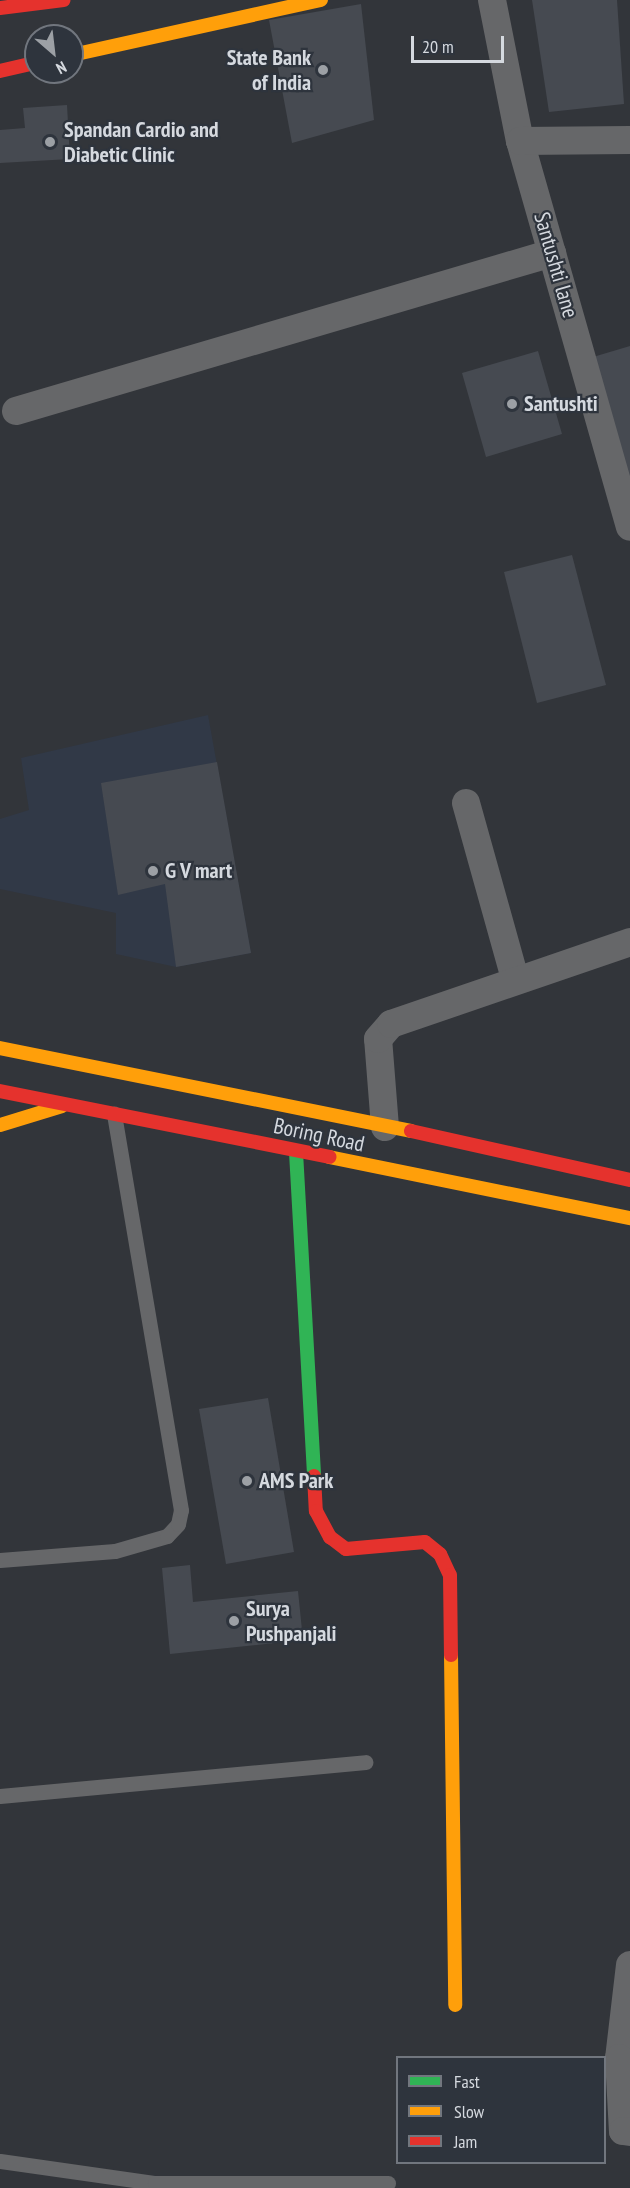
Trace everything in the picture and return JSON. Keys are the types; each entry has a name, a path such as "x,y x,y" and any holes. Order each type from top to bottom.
{"street":[{"path":"0,8 64,0"},
{"path":"84,52 321,0"},
{"name":"Santushti lane","path":"492,0 520,141 629,515"},
{"path":"0,71 24,66"},
{"path":"520,141 630,140"},
{"path":"16,411 552,252"},
{"path":"466,803 515,979"},
{"path":"385,1127 378,1039 391,1024 515,979 630,942"},
{"path":"0,1048 630,1180"},
{"name":"Boring Road","path":"0,1091 630,1218"},
{"path":"0,1125 67,1104"},
{"path":"296,1152 316,1511 330,1537 346,1549 425,1542 440,1554 450,1575 455,2005"},
{"path":"630,1965 619,2058 623,2131 630,2132"}],"lane":[{"path":"0,1560 115,1551 167,1536 178,1524 181,1510 114,1114"},
{"path":"0,1796 365,1761"},
{"path":"0,2162 155,2183 276,2185 388,2183"}],"shaded area":[{"path":"208,715 251,953 176,967 116,954 116,913 0,889 0,819 29,810 21,758"}],"building":[{"path":"532,0 617,0 624,104 549,112"},
{"name":"State Bank of India","path":"361,4 374,120 292,143 269,20"},
{"path":"67,105 70,159 0,163 0,130 25,128 23,108"},
{"path":"630,346 630,484 593,357"},
{"name":"Santushti","path":"538,351 562,434 486,457 462,373"},
{"path":"572,555 606,685 537,703 504,572"},
{"path":"217,762 251,953 176,967 165,884 118,895 101,783"},
{"name":"AMS Park","path":"268,1398 294,1552 226,1564 199,1409"},
{"name":"Surya Pushpanjali","path":"190,1565 193,1602 298,1591 303,1640 170,1654 162,1568"}],"traffic: fast":[{"path":"296,1152 314,1476"}],"traffic: slow":[{"path":"84,52 321,0"},
{"path":"0,1048 411,1131"},
{"path":"0,1125 62,1106"},
{"path":"329,1157 630,1218"},
{"path":"451,1655 455,2005"}],"traffic: jam":[{"path":"0,8 64,0"},
{"path":"0,71 24,66"},
{"path":"0,1091 329,1157"},
{"path":"411,1131 630,1180"},
{"path":"314,1476 316,1511 330,1537 346,1549 425,1542 440,1554 450,1575 451,1655"}],"place":[{"name":"State Bank of India","path":"323,70"},
{"name":"Spandan Cardio and Diabetic Clinic","path":"50,142"},
{"name":"Santushti","path":"512,404"},
{"name":"G V mart","path":"153,871"},
{"name":"AMS Park","path":"247,1481"},
{"name":"Surya Pushpanjali","path":"234,1621"}]}
